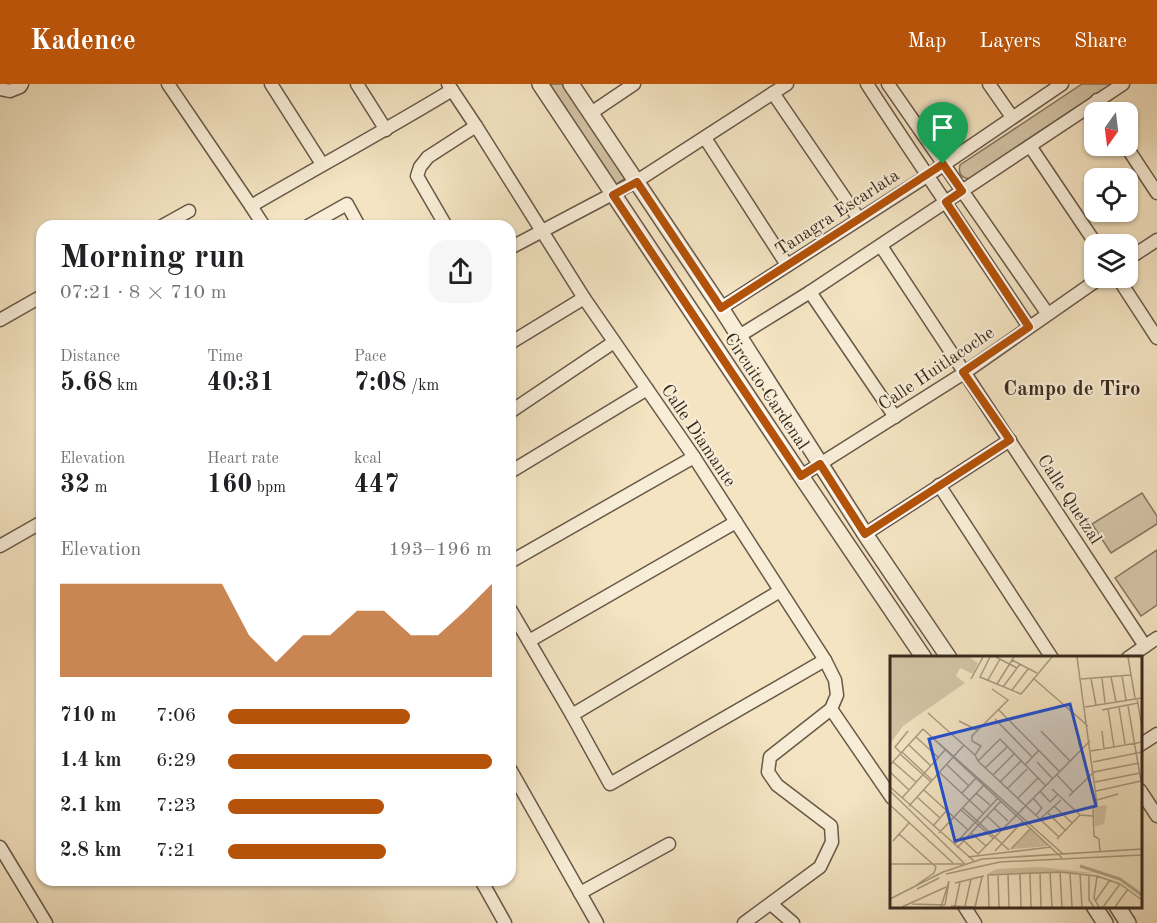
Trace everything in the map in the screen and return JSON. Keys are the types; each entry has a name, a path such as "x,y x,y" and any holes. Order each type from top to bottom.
{"street":[{"path":"0,89 10,91 22,84"},
{"path":"168,84 260,220"},
{"path":"271,84 322,164"},
{"path":"357,84 386,130"},
{"name":"Circuito Cardenal","path":"540,84 923,656"},
{"name":"Circuito Cardenal","path":"571,84 721,308 865,534 948,656"},
{"path":"591,113 634,84"},
{"path":"516,245 637,182 787,84"},
{"path":"867,84 1029,327"},
{"path":"888,84 1047,313"},
{"path":"989,84 1012,117"},
{"name":"Tanagra Escarlata","path":"721,308 927,176 1062,84"},
{"path":"739,336 881,246 1123,84"},
{"path":"251,206 386,130 450,87"},
{"name":"Calle Diamante","path":"450,87 584,298 694,457 825,660 835,680 837,695 831,709"},
{"path":"773,93 859,219"},
{"path":"443,220 417,176 420,167 428,157 476,126"},
{"path":"705,138 787,265"},
{"path":"1030,146 1089,234"},
{"path":"1133,156 1157,193"},
{"path":"319,220 347,204 356,220"},
{"path":"173,220 189,211"},
{"path":"1138,252 1157,240"},
{"name":"Calle Quetzal","path":"881,246 1145,646"},
{"name":"Calle Huitlacoche","path":"801,476 963,372 1085,288"},
{"path":"1124,288 1157,338"},
{"path":"810,292 895,417"},
{"path":"516,339 584,298"},
{"path":"0,320 36,299"},
{"path":"516,408 614,342"},
{"path":"516,468 647,389"},
{"path":"865,534 1010,440"},
{"path":"516,559 694,457"},
{"path":"939,485 1051,656"},
{"path":"529,641 736,522"},
{"path":"0,546 36,525"},
{"path":"572,715 780,591"},
{"path":"516,619 610,784 825,660"},
{"path":"1130,656 1157,638"},
{"path":"744,923 820,867 832,842 831,826 777,785 768,772 770,757 831,709 890,797"},
{"path":"1142,744 1157,734"},
{"path":"516,780 594,922"},
{"path":"1142,793 1157,816"},
{"path":"580,893 669,844"},
{"path":"0,847 46,923"},
{"path":"484,886 500,921"},
{"path":"771,904 793,923"},
{"path":"965,908 975,923"},
{"path":"1095,908 1105,923"},
{"path":"1118,908 1128,923"}],"shaded area":[{"path":"548,84 563,84 626,178 615,185"},
{"path":"1082,84 1114,84 971,179 961,175 960,165"},
{"path":"1142,493 1157,516 1157,524 1111,553 1092,524"},
{"path":"1157,550 1157,605 1141,616 1115,578"}],"district":[{"name":"Campo de Tiro","path":"1072,388"}],"route":[{"path":"943,164 962,191 946,202 1029,327 963,372 1010,440 865,534 820,464 801,476 613,195 637,182 721,308 943,164"}]}
